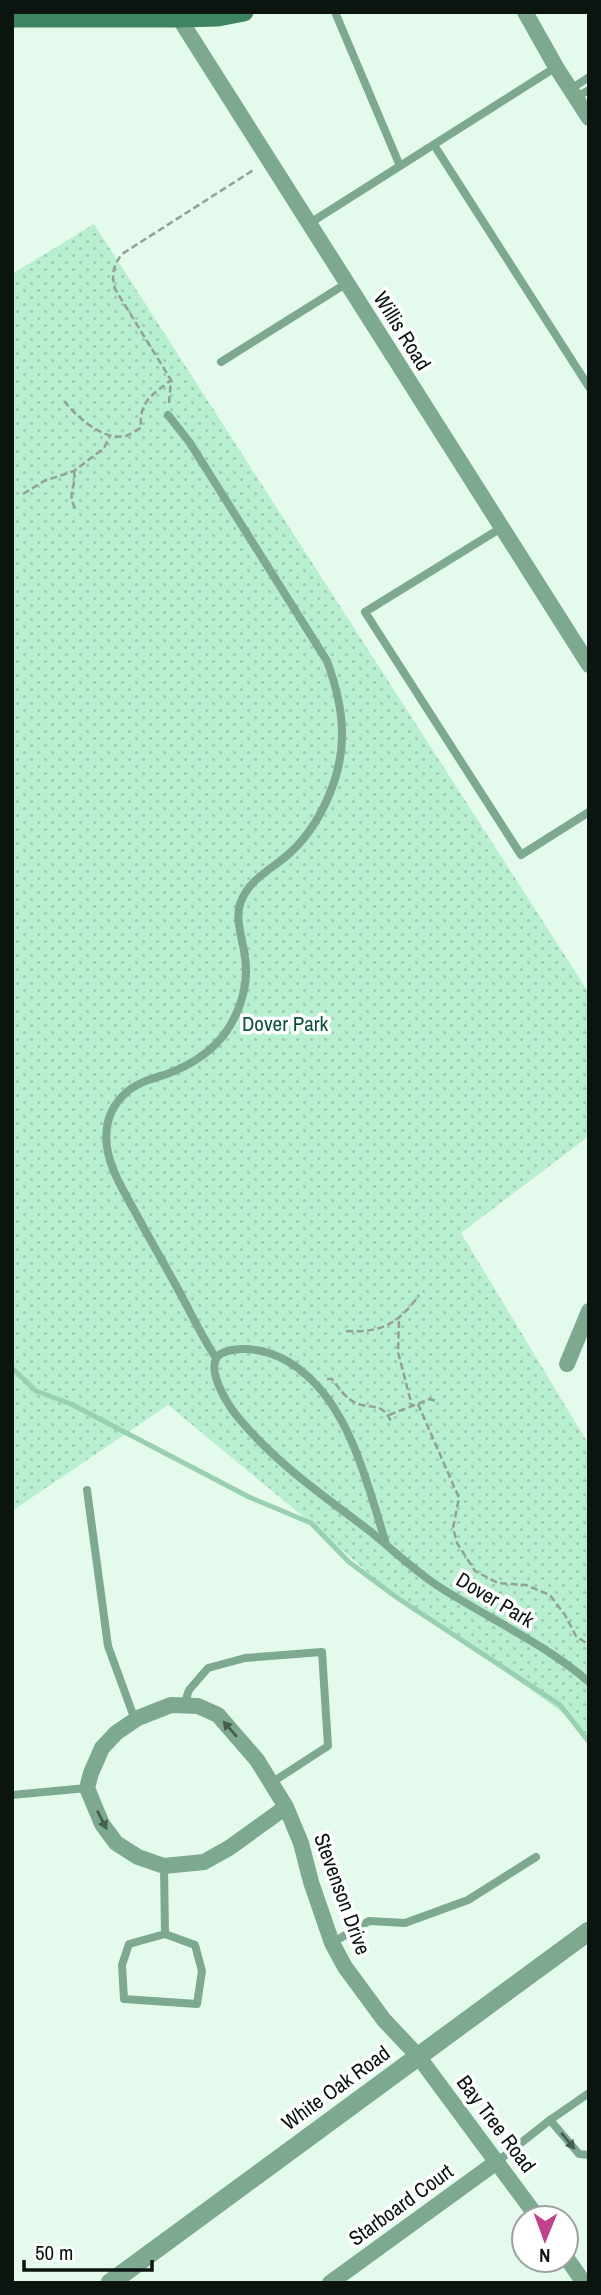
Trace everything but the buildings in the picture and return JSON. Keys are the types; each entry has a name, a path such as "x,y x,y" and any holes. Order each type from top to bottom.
{"main road":[{"path":"12,18 218,17 244,12"}],"street":[{"path":"525,12 556,67 578,92 589,118"},
{"name":"Willis Road","path":"179,18 589,666"},
{"path":"567,1364 589,1311"},
{"name":"Stevenson Drive","path":"87,1788 102,1748 116,1733 135,1720 171,1704 198,1706 218,1715 257,1760 286,1807 301,1843 311,1882 332,1942 345,1967 384,2020 418,2056"},
{"path":"87,1788 102,1824 116,1843 138,1857 164,1866 204,1862 229,1848 286,1807"},
{"name":"White Oak Road","path":"110,2283 589,1931"},
{"name":"Bay Tree Road","path":"418,2056 528,2204"},
{"name":"Starboard Court","path":"330,2283 498,2161"}],"lane":[{"path":"335,12 400,166"},
{"path":"310,223 556,67"},
{"path":"578,92 589,77"},
{"path":"434,145 589,387"},
{"path":"221,362 347,283"},
{"path":"167,415 190,443 327,661 333,677 342,730 341,752 333,782 320,813 307,835 294,849 262,873 249,888 240,905 246,985 240,1007 227,1031 197,1062 131,1088 110,1112 106,1128 106,1145 110,1160 122,1188 200,1334 216,1358"},
{"path":"501,528 365,612 521,855 589,812"},
{"name":"Dover Park","path":"386,1544 353,1446 320,1389 298,1369 265,1351 238,1349 227,1351 216,1358 215,1375 232,1410 250,1432 278,1458 386,1544 402,1560 440,1587 566,1664 589,1682"},
{"path":"87,1490 108,1646 135,1720"},
{"path":"184,1705 189,1690 208,1668 245,1658 322,1652 328,1746 271,1783"},
{"path":"12,1795 87,1788"},
{"path":"332,1942 369,1922 405,1923 468,1900 536,1857"},
{"path":"164,1866 165,1934"},
{"path":"165,1934 195,1945 202,1971 197,2004 124,1999 122,1965 129,1944 165,1934"},
{"path":"498,2161 550,2120 589,2094"},
{"path":"550,2120 579,2154 589,2155"}],"path":[{"path":"167,415 172,380 115,289 113,266 122,254 269,159"},
{"path":"64,401 89,424 110,436 126,436 141,428 140,415 147,399 172,380"},
{"path":"23,494 44,481 74,471 104,448 110,436"},
{"path":"74,471 75,480 70,493 76,511"},
{"path":"346,1331 366,1331 399,1321 419,1295"},
{"path":"399,1321 398,1352 412,1406"},
{"path":"323,1378 332,1379 345,1396 357,1404 380,1407 391,1423"},
{"path":"388,1416 430,1399 438,1402"},
{"path":"418,1404 459,1499 453,1528 457,1542 475,1571 498,1583 526,1585 550,1595 576,1636 589,1645"}],"green space":[{"name":"Dover Park","path":"94,224 589,993 589,1136 461,1233 589,1445 589,1744 570,1718 396,1597 168,1405 12,1511 12,274"}],"waterway":[{"path":"12,1368 36,1391 71,1404 249,1497 311,1523 349,1562 396,1597 560,1705 589,1742"}]}
